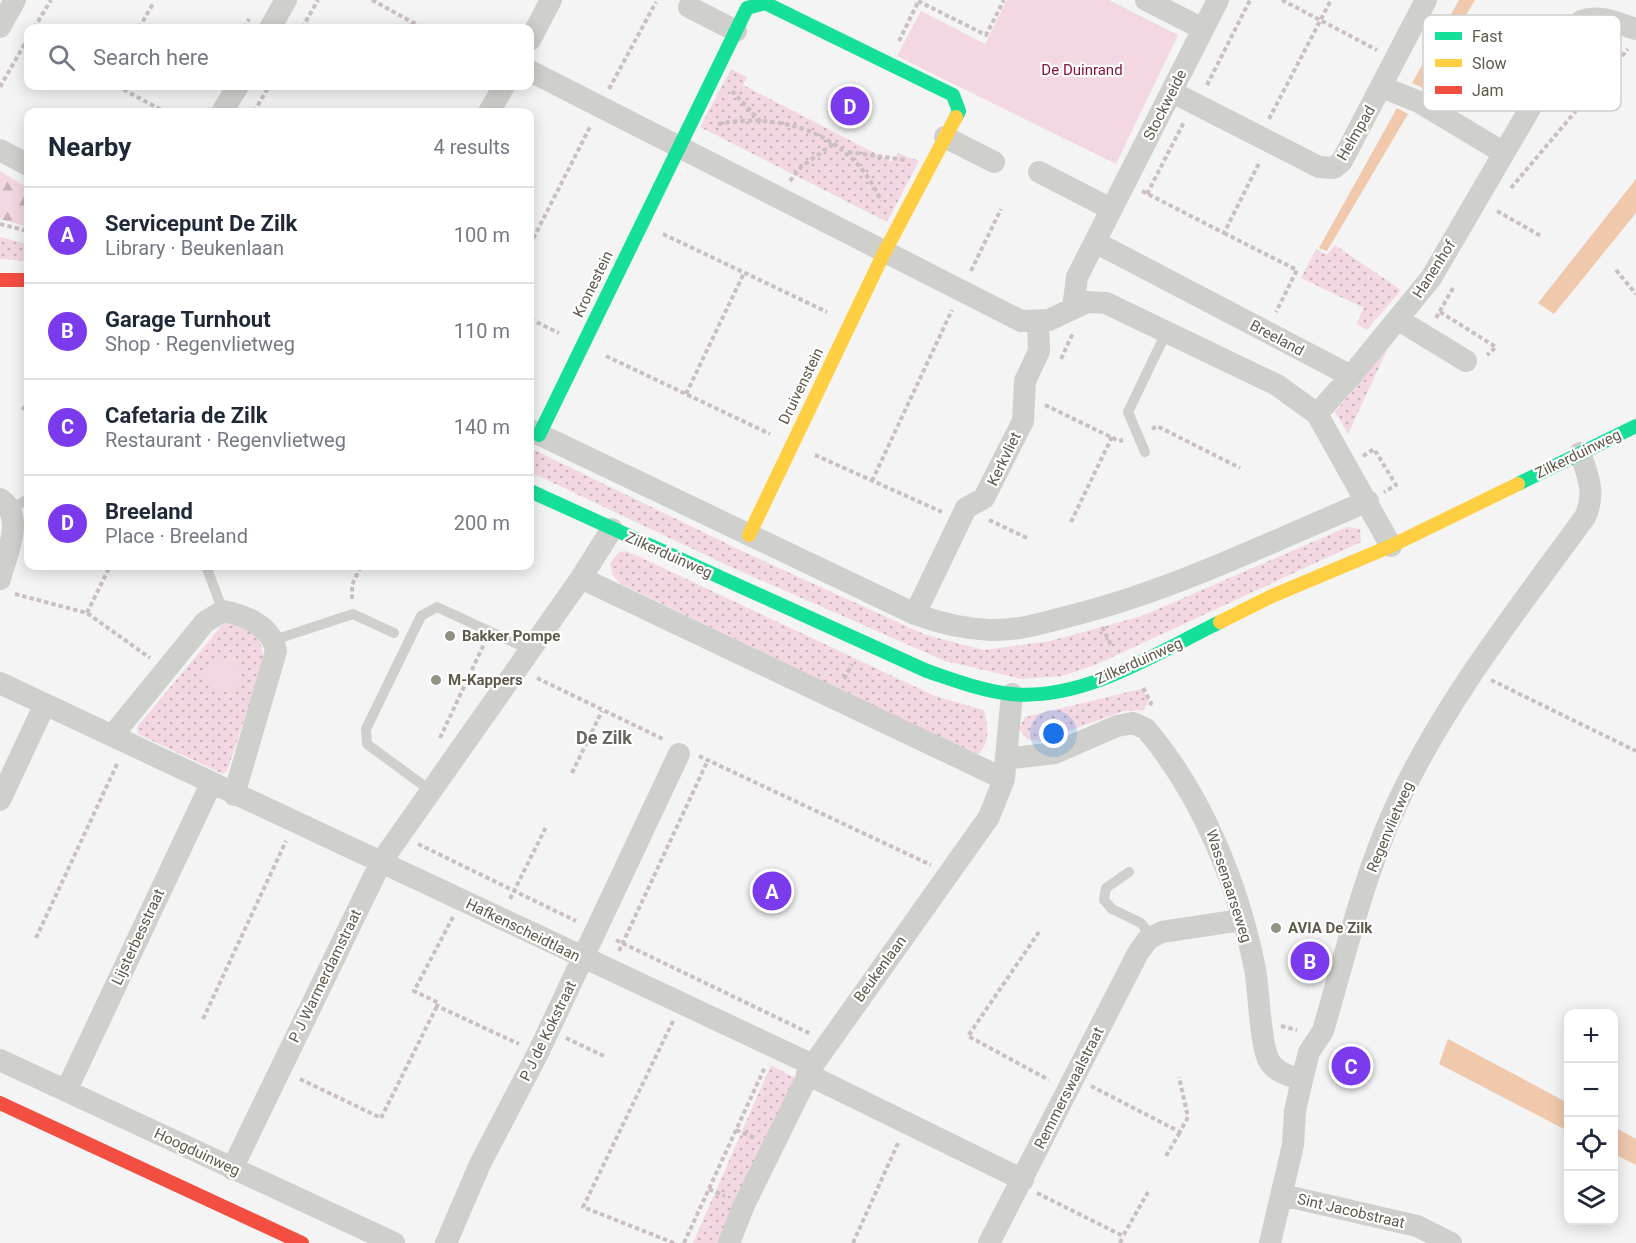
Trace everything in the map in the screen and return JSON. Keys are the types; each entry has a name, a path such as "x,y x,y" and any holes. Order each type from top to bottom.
{"street":[{"path":"0,27 15,0"},
{"path":"272,24 286,0"},
{"path":"534,32 551,0"},
{"path":"1146,0 1203,28"},
{"name":"Stockweide","path":"1111,209 1218,0"},
{"name":"Helmpad","path":"1172,92 1320,167 1334,168 1342,161 1426,0"},
{"path":"680,141 747,8 765,3 953,95 958,111 884,253"},
{"path":"689,7 736,31"},
{"path":"534,73 680,141 780,199 1021,321 1049,320 1087,302 1106,303 1277,386 1317,414 1368,501 1391,546"},
{"path":"1382,87 1423,104"},
{"path":"224,108 235,90"},
{"path":"491,108 502,90"},
{"path":"1434,111 1504,153"},
{"name":"Hanenhof","path":"1351,376 1431,279 1528,111"},
{"path":"945,137 994,162"},
{"name":"Kronestein","path":"534,432 582,345 680,141"},
{"path":"0,150 24,163"},
{"path":"1039,172 1111,209 1077,277 1073,308"},
{"name":"Breeland","path":"1095,242 1351,376"},
{"name":"Druivenstein","path":"749,535 884,253"},
{"path":"0,280 24,280"},
{"path":"1399,320 1466,361"},
{"name":"Kerkvliet","path":"915,614 963,514 984,498 1023,421 1024,381 1039,351 1038,322"},
{"path":"1317,414 1351,376"},
{"name":"Zilkerduinweg","path":"534,493 927,671 974,687 1012,694 1055,692 1120,673 1272,596 1391,546 1636,426"},
{"path":"534,432 915,614 940,623 992,630 1032,626 1083,613 1187,578 1368,501"},
{"name":"Regenvlietweg","path":"1270,1243 1293,1144 1295,1112 1309,1052 1320,1036 1367,880 1396,806 1434,734 1590,507 1590,480 1580,453"},
{"path":"5,586 13,531 13,502"},
{"name":"P J Warmerdamstraat","path":"232,1169 381,861 581,578 612,530"},
{"path":"581,578 834,698 1005,769"},
{"path":"119,740 166,670 205,622 223,610 233,612 268,630 274,640 275,661 234,795"},
{"name":"Hafkenscheidtlaan","path":"0,682 234,795 381,861 774,1048 907,1123 1022,1182"},
{"name":"Beukenlaan","path":"729,1243 810,1070 989,817 1005,769 1012,694"},
{"path":"0,800 45,704"},
{"name":"Wassenaarseweg","path":"1005,769 1055,753 1118,726 1132,723 1146,729 1209,824 1255,968 1268,1059 1277,1071 1302,1080"},
{"name":"P J de Kokstraat","path":"446,1243 480,1164 538,1053 681,750"},
{"name":"Lijsterbesstraat","path":"66,1090 211,784"},
{"path":"1152,937 1162,932 1241,920"},
{"name":"Remmerswaalstraat","path":"989,1243 1138,953 1152,937"},
{"name":"Hoogduinweg","path":"0,1060 394,1243"},
{"path":"0,1103 302,1243"},
{"name":"Sint Jacobstraat","path":"1282,1195 1417,1226 1451,1243"}],"lane":[{"path":"1145,452 1128,412 1166,333"},
{"path":"208,570 223,610"},
{"path":"431,791 367,744 366,729 421,616 437,607 490,631 524,659"},
{"path":"274,640 353,615 394,633"},
{"path":"1129,872 1106,888 1104,900 1112,909 1141,923 1152,937"}],"path":[{"path":"36,24 51,0"},
{"path":"304,24 318,0"},
{"path":"372,0 416,24"},
{"path":"888,63 919,1 986,35 1004,0"},
{"path":"1147,194 1250,0"},
{"path":"1282,0 1395,60"},
{"path":"1224,233 1265,139 1331,0"},
{"path":"141,24 154,2"},
{"path":"1621,52 1632,38"},
{"path":"0,87 24,45"},
{"path":"712,78 732,90 761,122"},
{"path":"124,90 158,108"},
{"path":"256,108 267,90"},
{"path":"1505,197 1574,111"},
{"path":"680,141 706,126 730,122 787,125 834,143 847,152 860,164 883,204"},
{"path":"780,199 801,167 834,143"},
{"path":"847,152 890,157 929,166"},
{"path":"1125,182 1297,270 1266,331"},
{"path":"1492,221 1501,204"},
{"path":"872,480 1001,209"},
{"path":"1497,211 1541,236"},
{"path":"640,223 849,323"},
{"path":"0,224 24,230"},
{"path":"1616,270 1636,294"},
{"path":"686,394 744,273"},
{"path":"1425,336 1458,279"},
{"path":"534,322 872,480 1029,539"},
{"path":"1024,395 1119,441 1157,426 1240,468"},
{"path":"1071,522 1112,437"},
{"path":"87,613 108,570"},
{"path":"353,615 352,585 359,570"},
{"path":"5,586 87,613 166,670"},
{"path":"435,748 490,631"},
{"path":"834,698 863,642"},
{"path":"524,659 602,711 681,750 708,760 949,873"},
{"path":"1475,672 1636,751"},
{"path":"572,772 602,711"},
{"path":"36,938 119,740"},
{"path":"609,971 708,760"},
{"path":"203,1019 295,822"},
{"path":"500,919 546,827"},
{"path":"280,1069 381,1118 439,1003 414,991 462,900"},
{"path":"1039,932 968,1036 1180,1132"},
{"path":"674,1243 583,1207 681,1005"},
{"path":"437,1006 538,1053"},
{"path":"684,1243 774,1048 788,1023"},
{"path":"1264,1030 1278,1025 1320,1036"},
{"path":"549,1030 606,1058"},
{"path":"1166,1156 1188,1117 1179,1077"},
{"path":"853,1243 907,1123"},
{"path":"1022,1182 1123,1236"},
{"path":"1120,1243 1148,1192"}],"green space":[{"name":"De Duinrand","path":"1007,0 1109,0 1178,35 1116,164 897,56 921,11 985,44"},
{"path":"731,69 747,77 743,85 892,162 898,153 919,161 887,222 700,127"},
{"path":"0,171 24,186 24,226 0,219"},
{"path":"0,237 24,243 24,261 0,259"},
{"path":"1335,245 1401,290 1367,330 1356,324 1364,308 1301,278 1316,249 1327,255"},
{"path":"1388,348 1348,434 1335,412"},
{"path":"534,450 742,551 926,635 984,650 1050,641 1142,616 1347,527 1360,529 1361,542 1095,665 1062,676 1022,679 945,661 731,567 534,474"},
{"path":"627,551 935,696 984,710 987,729 985,745 977,755 621,584 612,574 610,563 619,552"},
{"path":"230,621 245,626 256,635 262,649 263,664 227,771 223,774 138,734 137,727 223,624"},
{"path":"223,658 235,663 240,675 235,687 223,692 211,687 206,675 211,663"},
{"path":"1141,689 1149,699 1144,710 1124,711 1040,741 1027,739 1019,729 1025,717"},
{"path":"771,1065 795,1078 718,1243 693,1243"}],"shaded area":[{"path":"1459,0 1475,0 1466,15 1451,15"},
{"path":"1423,64 1423,88 1412,83"},
{"path":"1397,108 1408,114 1327,251 1319,248"},
{"path":"1636,179 1636,213 1554,314 1538,303"},
{"path":"1448,1039 1564,1101 1564,1129 1439,1064"},
{"path":"1618,1129 1636,1139 1636,1165 1618,1156"}],"traffic: fast":[{"path":"539,435 747,8 765,3 953,95 959,111 956,117"},
{"path":"1518,484 1636,426"},
{"path":"534,493 927,671 1000,693 1039,694 1066,690 1093,682 1145,660 1220,622"}],"traffic: slow":[{"path":"749,535 884,253 956,117"},
{"path":"1220,622 1272,596 1391,546 1518,484"}],"traffic: jam":[{"path":"0,280 24,280"},
{"path":"0,1103 302,1243"}],"place":[{"name":"Breeland","path":"850,106"},
{"name":"Bakker Pompe","path":"450,636"},
{"name":"M-Kappers","path":"436,680"},
{"name":"Servicepunt De Zilk","path":"772,891"},
{"name":"AVIA De Zilk","path":"1276,928"},
{"name":"Garage Turnhout","path":"1310,961"},
{"name":"Cafetaria de Zilk","path":"1351,1066"}],"district":[{"name":"De Zilk","path":"604,737"}]}
